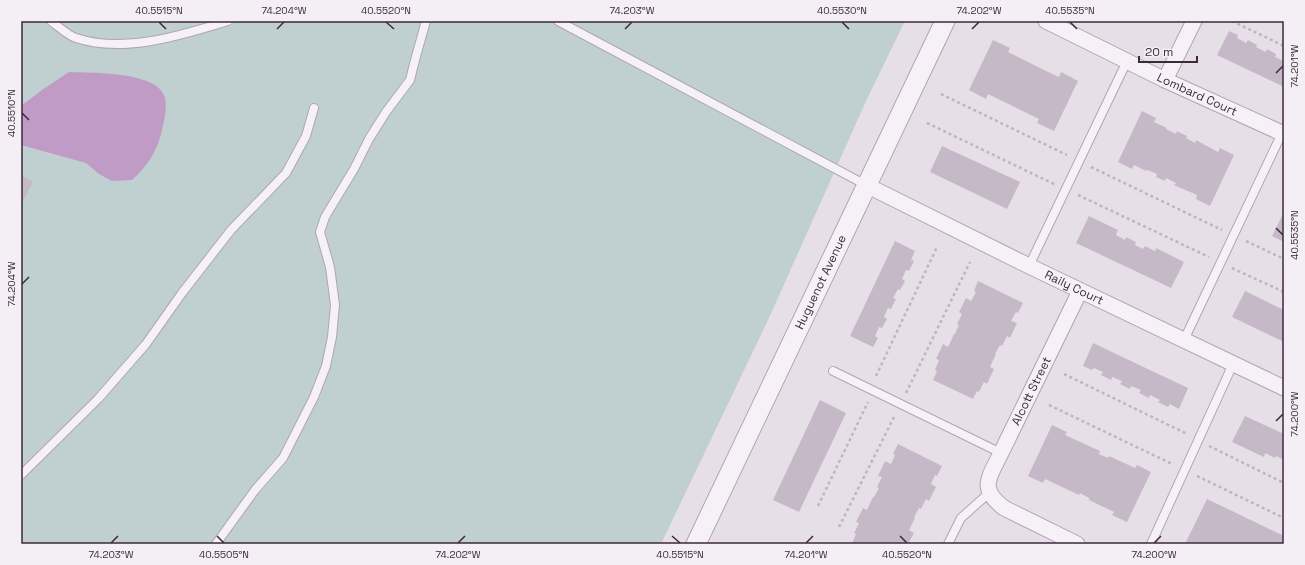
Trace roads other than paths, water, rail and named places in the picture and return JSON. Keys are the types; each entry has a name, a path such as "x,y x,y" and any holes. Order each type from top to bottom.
{"street":[{"name":"Huguenot Avenue","path":"696,544 866,184 945,21"},
{"name":"Lombard Court","path":"1046,21 1165,80 1283,134"},
{"path":"1165,80 1194,21"},
{"name":"Raily Court","path":"866,184 1080,291 1284,388"},
{"name":"Alcott Street","path":"989,493 988,486 990,477 1080,291"},
{"path":"989,493 994,501 1004,508 1075,544"}],"lane":[{"path":"50,21 74,38 102,43 136,43 194,31 228,21"},
{"path":"216,544 255,490 283,458 316,391 326,366 332,336 335,305 330,267 320,232 325,217 354,169 369,139 386,112 410,80 426,21"},
{"path":"558,21 866,184"},
{"path":"1029,266 1127,61"},
{"path":"21,475 98,399 146,344 182,293 231,230 286,173 306,136 314,108"},
{"path":"1184,340 1283,134"},
{"path":"1151,544 1234,364"},
{"path":"833,371 1001,453"},
{"path":"948,544 961,518 989,493"}]}
